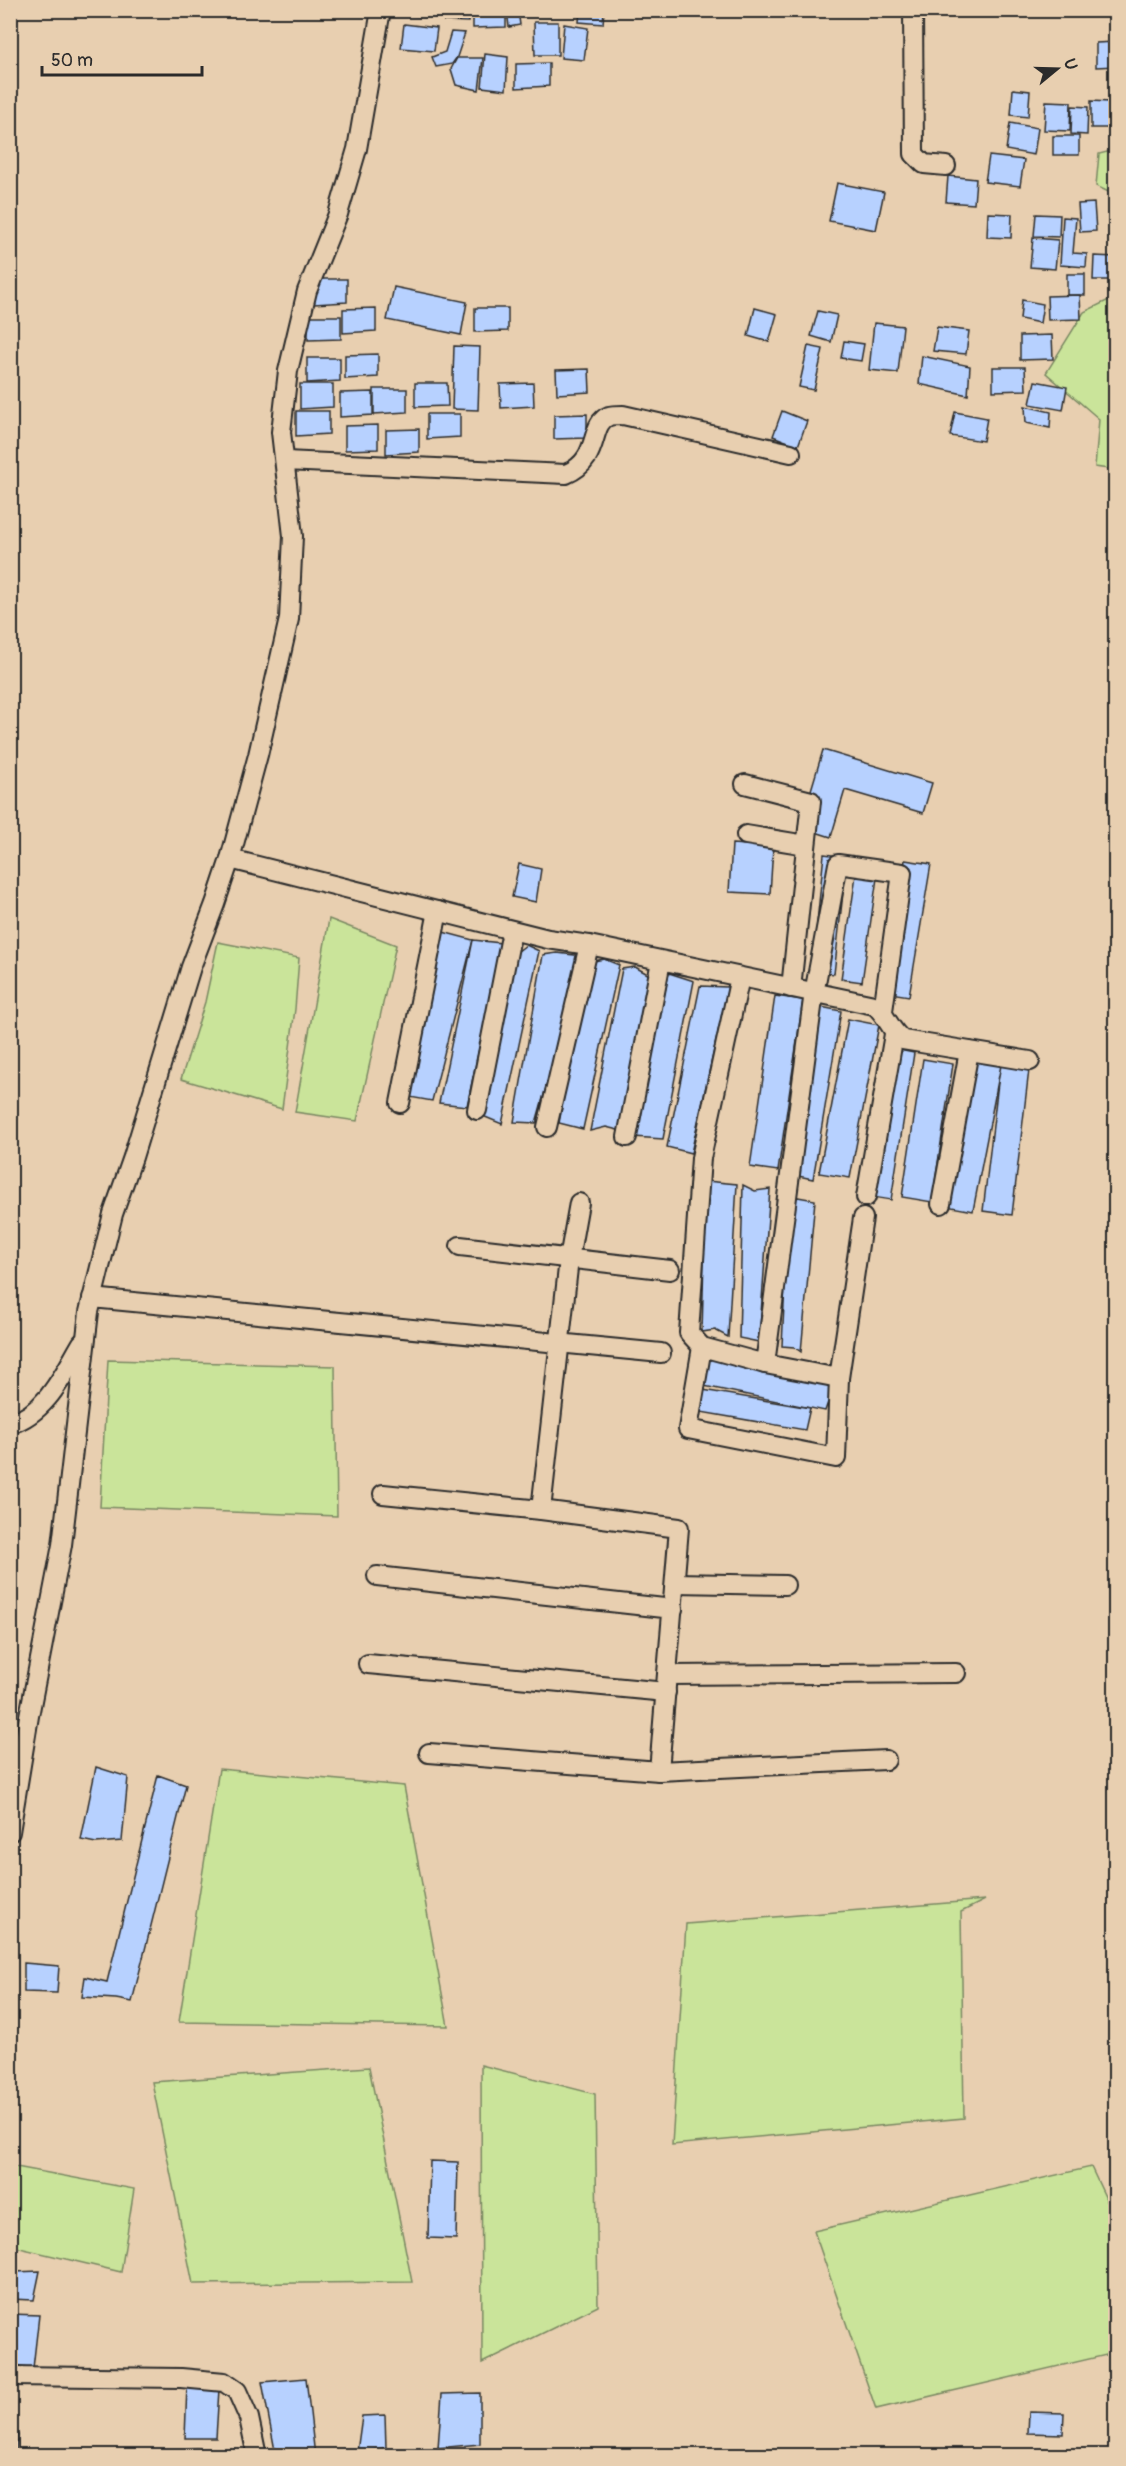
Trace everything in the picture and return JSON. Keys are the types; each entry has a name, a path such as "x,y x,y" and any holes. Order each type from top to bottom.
{"street":[{"path":"10,1832 29,1716 62,1545 92,1298 113,1214 133,1157 191,968 230,859 276,684 289,618 293,536 281,432 290,362 307,291 335,222 357,149 381,10"},
{"path":"913,10 912,144 914,154 924,164 946,166"},
{"path":"285,460 566,474 578,469 589,457 599,424 609,416 623,415 791,453"},
{"path":"746,784 811,801 791,988"},
{"path":"746,835 806,845"},
{"path":"230,859 512,931 791,988 815,988 874,1005 883,1011 894,1034 866,1197"},
{"path":"765,1364 815,988 838,864 902,873 883,1011"},
{"path":"400,1103 438,912"},
{"path":"477,1110 512,931"},
{"path":"547,1126 589,945"},
{"path":"627,1137 661,961"},
{"path":"740,977 701,1158 688,1333 702,1347 765,1364 839,1378"},
{"path":"894,1034 911,1041 1030,1060"},
{"path":"941,1204 969,1051"},
{"path":"541,1510 569,1259 579,1203"},
{"path":"702,1347 688,1429 836,1458 839,1378 863,1218"},
{"path":"460,1246 670,1270"},
{"path":"92,1298 661,1353"},
{"path":"10,1424 33,1413 50,1395 86,1336"},
{"path":"383,1494 541,1510 679,1528 659,1771"},
{"path":"377,1576 673,1609"},
{"path":"675,1583 785,1586"},
{"path":"368,1664 666,1683 956,1673"},
{"path":"429,1754 659,1771 886,1760"},
{"path":"10,2376 182,2378 224,2382 237,2391 249,2418 257,2456"}],"green space":[{"path":"1116,150 1115,195 1096,186 1099,154"},
{"path":"1115,297 1115,470 1095,467 1099,419 1046,373 1084,312"},
{"path":"329,919 396,945 357,1121 295,1112"},
{"path":"218,942 299,958 282,1109 181,1079 205,1002"},
{"path":"108,1360 335,1366 337,1516 100,1507"},
{"path":"219,1769 404,1786 448,2026 179,2022"},
{"path":"985,1900 961,1912 964,2118 672,2145 686,1924"},
{"path":"481,2065 595,2094 598,2306 482,2363"},
{"path":"369,2067 412,2282 193,2284 152,2082"},
{"path":"11,2166 134,2189 121,2272 11,2246"},
{"path":"1091,2167 1115,2218 1115,2353 876,2409 814,2231"}],"building":[{"path":"406,10 439,10 438,18 405,15"},
{"path":"444,10 468,10 468,22 444,21"},
{"path":"473,10 506,10 506,27 473,28"},
{"path":"507,10 518,10 520,25 509,27"},
{"path":"580,10 604,10 603,24 579,22"},
{"path":"973,10 1006,10 1006,13 973,15"},
{"path":"534,22 558,22 558,55 535,55"},
{"path":"404,24 437,28 434,51 401,48"},
{"path":"564,24 588,28 584,60 561,58"},
{"path":"451,32 465,33 457,57 452,64 436,67 432,57 445,52"},
{"path":"1116,42 1116,66 1096,67 1096,43"},
{"path":"485,54 508,57 506,90 482,87"},
{"path":"457,58 483,58 479,90 456,85 451,69"},
{"path":"549,63 549,86 516,88 516,64"},
{"path":"1013,89 1030,91 1028,117 1011,115"},
{"path":"1046,101 1071,102 1070,131 1044,130"},
{"path":"1091,101 1109,102 1109,128 1091,128"},
{"path":"1072,106 1088,107 1087,135 1071,134"},
{"path":"1010,123 1038,128 1034,155 1006,150"},
{"path":"1053,136 1079,136 1079,155 1053,155"},
{"path":"989,156 1024,160 1020,186 985,182"},
{"path":"948,176 976,179 974,204 946,202"},
{"path":"837,183 884,192 876,230 829,221"},
{"path":"1094,203 1096,231 1080,232 1078,204"},
{"path":"988,213 1012,214 1011,238 987,237"},
{"path":"1036,214 1060,215 1059,237 1034,236"},
{"path":"1063,217 1076,218 1073,253 1087,254 1086,267 1060,265"},
{"path":"1033,238 1058,240 1055,269 1030,267"},
{"path":"1094,256 1116,257 1116,280 1093,280"},
{"path":"1067,274 1085,274 1085,295 1067,295"},
{"path":"314,279 347,279 347,302 314,304"},
{"path":"394,287 467,302 461,335 387,320"},
{"path":"1080,295 1081,319 1048,320 1047,296"},
{"path":"1022,300 1043,304 1040,323 1020,319"},
{"path":"376,308 376,331 343,333 343,309"},
{"path":"475,308 508,308 508,331 475,332"},
{"path":"755,308 777,314 769,342 748,336"},
{"path":"818,311 837,315 831,342 811,336"},
{"path":"308,316 341,316 341,339 308,340"},
{"path":"874,323 903,326 898,373 869,370"},
{"path":"937,327 969,331 966,354 933,351"},
{"path":"1052,335 1053,359 1020,360 1020,336"},
{"path":"844,341 864,344 861,361 841,358"},
{"path":"454,346 480,347 478,410 452,409"},
{"path":"808,346 823,349 814,390 799,387"},
{"path":"378,354 378,377 345,379 345,355"},
{"path":"922,356 970,366 968,395 919,384"},
{"path":"307,358 340,358 340,381 307,383"},
{"path":"993,367 1025,367 1026,390 993,391"},
{"path":"589,369 590,392 557,394 556,370"},
{"path":"1035,381 1067,387 1063,410 1030,404"},
{"path":"415,383 447,383 448,406 415,407"},
{"path":"533,383 534,406 501,408 500,384"},
{"path":"300,384 333,384 333,407 300,409"},
{"path":"374,389 407,389 407,412 374,414"},
{"path":"373,392 373,415 340,417 340,393"},
{"path":"1025,406 1051,412 1050,428 1026,423"},
{"path":"296,411 329,411 329,434 296,436"},
{"path":"782,411 807,421 798,446 773,436"},
{"path":"955,412 987,418 983,441 950,436"},
{"path":"427,414 460,414 460,437 427,439"},
{"path":"587,414 587,438 554,439 554,415"},
{"path":"378,425 378,449 345,450 345,426"},
{"path":"419,429 419,452 386,454 386,430"},
{"path":"823,750 932,783 923,813 845,790 831,837 800,827"},
{"path":"732,844 773,847 770,894 729,892"},
{"path":"824,854 847,857 834,974 812,971"},
{"path":"905,860 931,864 909,996 884,992"},
{"path":"519,864 541,869 536,902 512,897"},
{"path":"857,868 878,871 862,982 841,979"},
{"path":"439,931 473,940 432,1101 404,1096"},
{"path":"473,940 501,943 467,1106 439,1103"},
{"path":"526,945 539,951 502,1124 478,1114 517,952"},
{"path":"557,953 583,956 536,1123 514,1122 543,955"},
{"path":"604,959 619,965 583,1129 559,1123 589,962"},
{"path":"635,967 655,978 622,1131 606,1127 590,1131 622,969"},
{"path":"669,973 694,981 663,1139 634,1137"},
{"path":"700,986 728,987 691,1153 667,1147"},
{"path":"775,996 803,1000 778,1171 750,1167"},
{"path":"821,1007 841,1011 813,1179 793,1175"},
{"path":"848,1019 879,1025 850,1178 819,1173"},
{"path":"889,1048 914,1053 891,1200 866,1196"},
{"path":"1001,1057 1030,1061 1012,1215 983,1211"},
{"path":"923,1059 953,1064 932,1202 902,1197"},
{"path":"974,1060 1001,1065 973,1211 946,1206"},
{"path":"706,1181 737,1184 728,1337 715,1330 702,1332"},
{"path":"743,1185 755,1191 770,1189 759,1342 739,1338"},
{"path":"798,1197 815,1200 801,1352 794,1347 782,1346 789,1200"},
{"path":"706,1355 833,1387 825,1411 699,1385"},
{"path":"697,1389 810,1408 805,1430 695,1411"},
{"path":"96,1767 128,1777 122,1841 96,1843 81,1840"},
{"path":"158,1775 186,1785 132,2002 82,1997 85,1977 107,1982"},
{"path":"24,1963 59,1966 57,1993 24,1992"},
{"path":"430,2161 458,2162 456,2239 428,2238"},
{"path":"40,2271 34,2300 10,2299 14,2272"},
{"path":"10,2314 39,2315 33,2368 10,2364"},
{"path":"1111,2353 1116,2353 1116,2371 1111,2371"},
{"path":"306,2378 315,2456 276,2456 262,2382"},
{"path":"187,2385 219,2389 216,2438 185,2438"},
{"path":"480,2393 480,2444 438,2448 442,2394"},
{"path":"1029,2412 1064,2413 1063,2434 1028,2433"},
{"path":"385,2415 386,2448 357,2452 362,2416"},
{"path":"10,2434 18,2435 15,2456 10,2456"},
{"path":"196,2448 217,2450 217,2456 172,2456 172,2450"}]}
